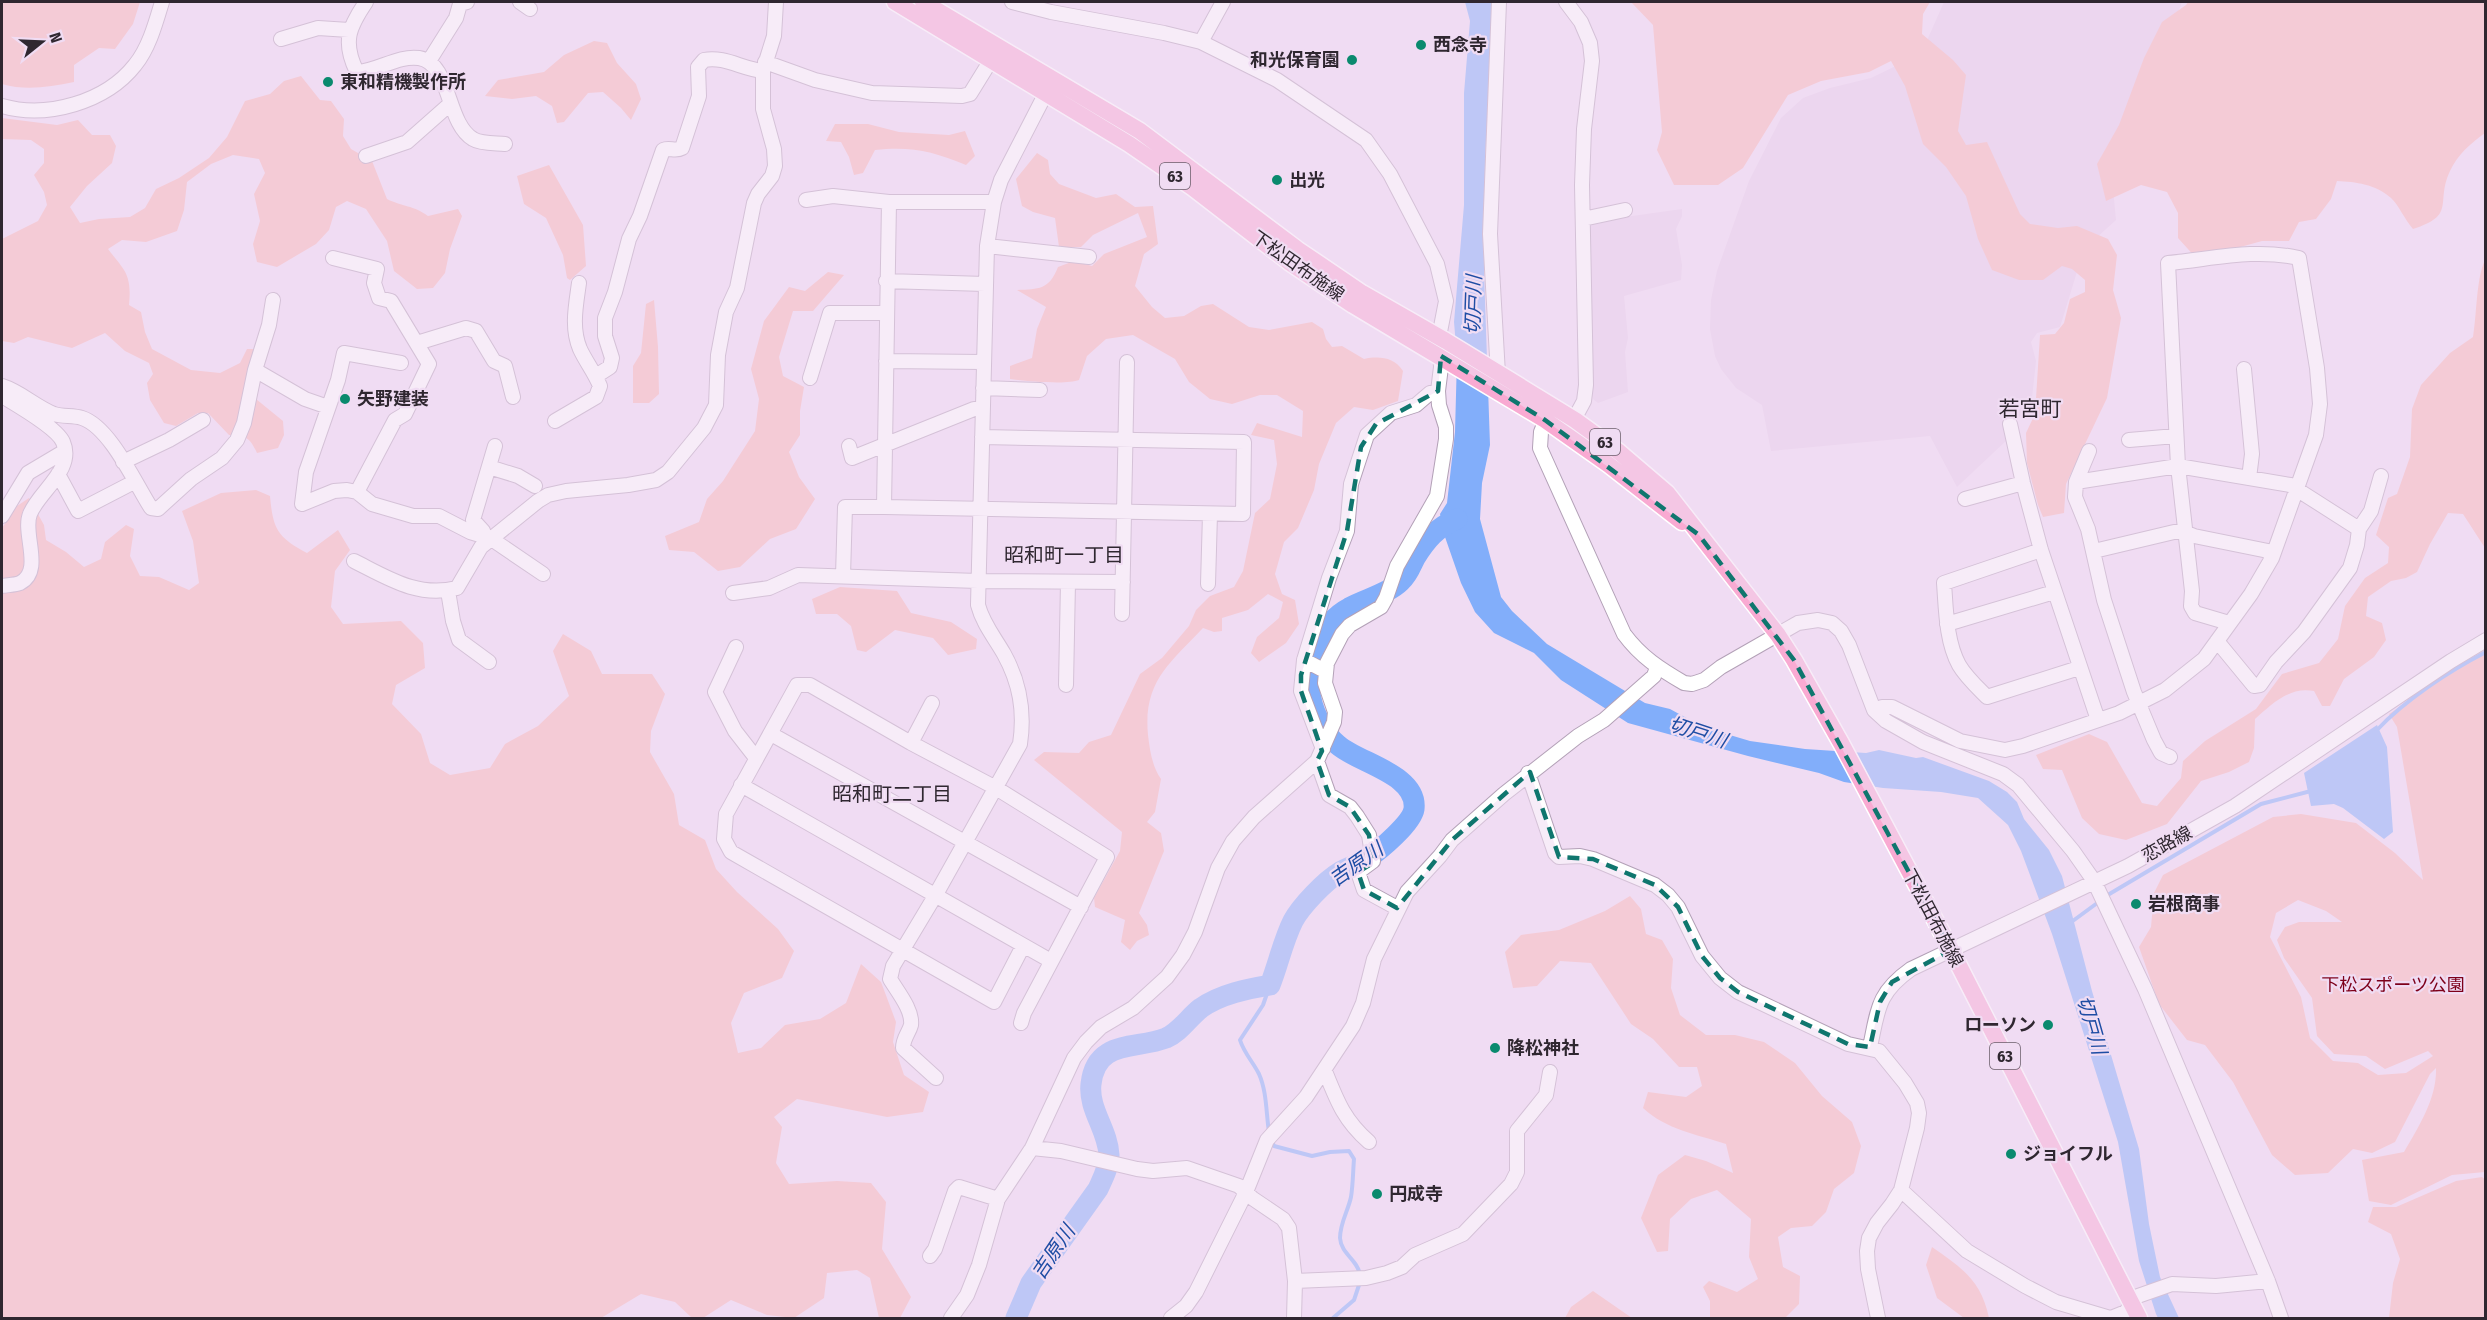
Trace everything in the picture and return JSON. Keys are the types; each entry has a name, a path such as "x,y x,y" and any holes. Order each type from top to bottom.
{"main road":[{"name":"下松田布施線","path":"895,2 991,60 1050,85 1140,131 1297,249 1443,349 1495,377 1548,413 1566,434 1699,536"},
{"name":"下松田布施線","path":"923,2 1050,85"},
{"name":"下松田布施線","path":"1548,413 1575,420 1619,452 1667,493 1778,634 1841,743 2138,1298 2139,1318"}],"street":[{"path":"2,106 41,111 70,106 79,104 113,85 134,66 141,56 162,2"},
{"path":"366,2 349,30 349,49 357,72 368,72 405,58 429,61 435,66 450,104 467,134 475,141 505,144"},
{"path":"429,61 456,18 460,4 467,2"},
{"path":"354,561 404,587 448,591 457,588 487,538 504,530 548,495 656,480 668,472 704,428 716,405 718,355 726,312 737,288 742,268 749,222 758,194 772,176 775,166 774,149 763,109 764,67 774,36 776,2"},
{"path":"951,1318 967,1295 979,1265 998,1199 1032,1148 1074,1058 1101,1027 1151,994 1167,977 1183,955 1195,932 1218,868 1233,841 1254,817 1322,752 1334,722 1335,712 1324,683 1325,671 1342,634 1350,625 1381,607 1386,598 1391,580 1437,496 1446,439 1438,391 1446,302 1437,264 1390,174 1366,140 1277,80 1201,42 1012,2"},
{"path":"1201,42 1222,2"},
{"path":"1495,377 1490,234 1499,2"},
{"path":"1566,2 1581,22 1590,43 1593,61 1584,129 1586,385 1584,401 1566,434"},
{"path":"281,39 318,28 349,30"},
{"path":"596,376 610,367 612,358 605,336 605,318 615,292 629,239 640,216 663,150 667,148 677,151 682,148 699,96 698,67 704,60 716,57 753,70 764,67 872,93 962,96 970,94 991,60"},
{"path":"936,1078 903,1048 903,1038 911,1027 910,1016 890,979 893,966 1020,744 1023,723 1021,695 1016,678 981,619 978,605 985,284 987,246 994,202 1012,155 1050,85"},
{"path":"366,156 407,142 450,104"},
{"path":"806,200 833,196 889,202 994,202"},
{"path":"884,507 889,202"},
{"path":"1583,219 1625,210"},
{"path":"987,246 1089,257"},
{"path":"1874,710 1892,707 1960,741 2005,750 2098,720 2139,702 2165,690 2204,659 2251,594 2272,558 2316,435 2320,404 2317,368 2299,258 2278,253 2242,253 2168,263 2178,466 2192,591 2191,606 2195,613 2229,623"},
{"path":"333,258 377,269 374,284 379,298 391,301 429,364 405,414 395,420 357,492"},
{"path":"886,281 985,284"},
{"path":"555,421 596,397 600,386 580,348 576,335 574,313 579,283"},
{"path":"2,386 23,395 55,414 82,417 94,424 107,436 151,508 158,509 191,479 222,458 237,440 244,423 255,370 269,325 273,300"},
{"path":"810,378 830,313 886,313"},
{"path":"417,343 466,328 476,331 494,361 505,366 513,397"},
{"path":"401,363 344,353 338,380 306,472 302,504 334,491 357,492 372,504 413,516 439,516 487,538 543,574"},
{"path":"886,361 983,362"},
{"path":"1122,614 1127,362"},
{"path":"2244,369 2252,454 2248,478"},
{"path":"255,370 305,399 328,406"},
{"path":"983,388 1040,390"},
{"path":"1397,908 1364,890 1358,872 1373,861 1370,835 1350,807 1329,795 1322,752 1301,691 1304,660 1329,578 1347,531 1351,483 1366,435 1391,413 1416,405 1430,393 1438,391"},
{"path":"2,396 58,434 65,451 65,462 29,515 27,525 31,557 29,572 20,582 2,586"},
{"path":"849,447 852,458 974,409 982,409"},
{"path":"1548,413 1540,448 1624,634 1636,650 1657,667 1684,683 1692,684 1704,680 1721,667 1798,623 1818,620 1832,623 1841,631 1849,645 1874,710 1886,721 1923,742 1994,770 2018,785 2066,842 2094,881 2145,989 2268,1281 2281,1318"},
{"path":"123,462 203,420"},
{"path":"2010,424 2041,550 2098,720"},
{"path":"2129,440 2176,436"},
{"path":"843,576 845,507 1243,514 1244,442 982,437"},
{"path":"487,538 473,520 495,446"},
{"path":"2,516 28,472 65,451"},
{"path":"2089,451 2076,482 2075,497 2094,551 2104,600 2134,692 2161,753 2170,757"},
{"path":"2076,482 2178,466 2290,485 2359,529"},
{"path":"489,467 518,476 535,486"},
{"path":"58,474 78,511 134,482"},
{"path":"2217,641 2254,686 2260,685 2276,662 2304,632 2350,568 2359,529 2370,512 2381,476"},
{"path":"1965,499 2023,483"},
{"path":"1208,584 1210,514"},
{"path":"2094,551 2174,532 2184,532 2268,551 2272,558"},
{"path":"2041,550 1944,583 1947,624 1953,652 1960,666 1987,697 2079,668"},
{"path":"733,593 769,588 798,575 978,581 1123,582"},
{"path":"1066,686 1068,582"},
{"path":"448,591 459,640 489,662"},
{"path":"1947,624 2054,592"},
{"name":"恋路線","path":"1870,1047 1880,1002 1892,982 1911,969 2128,866 2235,806 2486,640"},
{"path":"736,647 715,692 735,731 756,758"},
{"path":"1304,660 1325,671"},
{"path":"1171,1318 1186,1306 1196,1292 1246,1192 1270,1136 1306,1097 1353,1026 1363,1003 1374,959 1397,908 1413,884 1452,840 1528,774 1607,717 1654,676 1657,667"},
{"path":"1021,1023 1024,1013 1107,857 996,788 911,743 810,685 797,685 726,814 724,839 731,852 994,1002 1023,946"},
{"path":"911,743 932,703"},
{"path":"771,734 1081,907"},
{"path":"1528,774 1555,853 1559,858 1580,856 1593,859 1655,885 1678,907 1702,956 1720,978 1738,992 1848,1044 1870,1047 1879,1051 1886,1057 1917,1103 1919,1113 1917,1128 1901,1190 1869,1238 1868,1269 1878,1318"},
{"path":"741,785 1051,961"},
{"path":"1325,1071 1342,1114 1352,1127 1369,1142"},
{"path":"1295,1281 1360,1278 1402,1267 1415,1255 1463,1234 1511,1184 1517,1172 1515,1141 1517,1131 1546,1095 1550,1072"},
{"path":"1032,1148 1061,1151 1153,1171 1187,1168 1239,1186 1252,1198 1283,1219 1289,1228 1295,1281 1294,1318"},
{"path":"930,1256 935,1249 955,1191 959,1187 998,1199"},
{"path":"1901,1190 1967,1251 2056,1302 2111,1318 2126,1312 2138,1298 2172,1284 2216,1286 2268,1281"}],"highlighted area":[{"path":"1441,356 1545,420 1699,535 1794,660 1951,950 1892,982 1880,1002 1870,1047 1848,1044 1738,992 1720,978 1702,956 1678,907 1655,885 1593,859 1559,857 1530,772 1452,840 1397,908 1364,890 1358,872 1373,863 1369,835 1350,807 1329,795 1317,761 1322,751 1301,691 1301,675 1347,531 1361,447 1376,424 1438,391"}],"shaded area":[{"path":"1944,2 2182,2 2159,63 2111,168 2116,220 2084,249 2060,327 2037,333 2031,342 2036,361 2031,407 2019,417 2002,424 2008,439 1957,487 1930,436 1771,451 1762,405 1736,388 1721,369 1715,356 1710,329 1711,300 1717,271 1749,181 1781,118 1803,98 1830,88 1871,78 1902,63 1925,45"},
{"path":"1682,209 1682,216 1676,229 1682,265 1681,280 1624,296 1628,338 1625,352 1628,392 1598,403 1593,399 1589,226 1625,217"}],"green space":[{"path":"2,2 140,2 133,24 115,49 99,48 74,65 74,82 29,88 2,84"},
{"path":"1631,2 1930,2 1923,14 1922,34 1953,60 1966,75 1958,131 1966,145 1987,142 2020,214 2030,224 2058,228 2077,226 2108,239 2117,255 2113,290 2121,318 2107,398 2066,484 2064,513 2043,517 2027,463 2026,433 2035,414 2040,335 2055,334 2064,323 2070,299 2085,292 2085,280 2072,269 2062,266 2043,280 2019,280 1992,270 1978,239 1966,196 1946,167 1923,144 1905,86 1891,61 1869,72 1821,81 1788,95 1743,168 1718,185 1674,185 1657,150 1662,132 1653,25"},
{"path":"2188,2 2485,2 2485,133 2465,150 2453,165 2446,182 2440,213 2435,219 2413,229 2394,201 2385,193 2365,185 2337,181 2331,199 2316,219 2299,222 2289,241 2262,241 2197,259 2178,238 2178,213 2167,192 2141,185 2106,201 2097,164 2119,125 2144,58 2162,22"},
{"path":"594,41 607,43 617,63 636,84 641,99 631,120 603,92 588,93 564,122 557,123 552,106 536,96 512,99 485,96 498,80 544,72 564,55"},
{"path":"301,76 320,100 331,101 344,119 343,136 351,149 372,161 387,199 428,216 458,209 462,216 450,249 445,273 433,288 417,289 394,271 387,241 366,209 347,201 336,207 329,230 316,244 277,267 257,262 253,244 260,221 254,194 265,173 259,159 233,155 211,164 187,182 184,210 177,231 146,242 122,240 108,249 126,274 129,286 129,305 141,312 145,332 152,349 191,370 220,373 240,363 247,349 255,349 250,374 256,399 283,421 284,435 278,448 257,453 247,438 229,435 208,413 198,413 176,426 164,423 150,400 147,383 153,374 149,363 125,351 105,333 72,348 28,337 14,343 2,341 2,239 38,221 47,205 44,192 34,175 44,163 44,149 31,140 2,139 2,118 57,125 78,120 92,135 110,135 116,146 112,163 87,186 70,207 80,223 130,217 145,208 156,189 179,178 209,158 227,137 245,101 270,94 284,81"},
{"path":"835,124 868,124 899,132 949,135 965,131 975,156 966,165 921,151 875,150 863,173 854,175 849,157 841,142 826,141"},
{"path":"1037,153 1048,160 1050,174 1059,184 1096,198 1116,194 1135,207 1153,206 1158,244 1144,254 1135,286 1152,307 1165,318 1184,316 1201,306 1213,304 1249,327 1269,330 1312,322 1323,329 1332,347 1342,346 1364,359 1391,360 1403,371 1398,401 1373,410 1354,407 1336,423 1319,464 1314,490 1298,528 1284,542 1275,574 1282,594 1295,600 1299,624 1286,643 1259,662 1251,653 1257,637 1279,618 1283,602 1268,594 1248,610 1222,618 1222,631 1214,632 1203,628 1169,664 1154,687 1148,717 1148,735 1153,764 1161,779 1155,812 1147,822 1161,833 1164,851 1139,913 1147,925 1149,935 1137,941 1130,950 1121,942 1125,920 1095,907 1094,898 1120,851 1122,832 1034,760 1044,752 1079,753 1089,742 1111,735 1140,674 1162,658 1189,626 1196,610 1210,596 1234,587 1243,571 1255,513 1270,499 1277,464 1274,440 1251,435 1257,423 1302,437 1303,411 1277,395 1260,395 1232,404 1210,399 1189,382 1175,359 1133,335 1106,339 1087,356 1079,380 1035,382 1010,379 1010,366 1032,358 1037,329 1046,307 1017,290 1042,287 1055,275 1058,267 1074,261 1092,266 1104,254 1147,237 1138,213 1093,235 1081,247 1059,247 1055,218 1033,212 1022,206 1016,179"},
{"path":"549,165 583,225 586,266 570,280 567,278 563,255 546,218 524,204 517,176"},
{"path":"2485,260 2485,548 2463,514 2448,513 2417,572 2406,578 2391,581 2368,597 2366,616 2382,623 2386,640 2374,657 2344,679 2330,706 2322,706 2314,691 2305,690 2289,694 2255,719 2254,748 2249,762 2229,772 2201,781 2167,824 2126,840 2099,834 2082,818 2062,770 2043,769 2036,755 2089,734 2107,742 2142,803 2157,806 2181,778 2183,761 2205,741 2256,709 2282,674 2319,663 2338,639 2345,606 2365,578 2388,563 2389,547 2376,535 2388,498 2397,494 2410,457 2412,409 2421,385 2450,353 2473,337 2478,287"},
{"path":"828,272 844,275 813,311 793,311 779,357 783,376 804,387 800,411 800,435 789,452 799,477 815,499 796,529 770,539 740,567 718,571 694,552 669,550 665,536 699,522 707,499 723,481 755,431 759,399 751,369 764,321 789,287 805,291"},
{"path":"654,300 659,394 649,403 633,403 633,366 641,353 646,304"},
{"path":"256,490 270,496 278,531 289,542 307,553 338,530 350,550 335,571 331,607 343,624 401,621 423,643 425,668 396,685 392,704 421,734 430,763 450,775 490,768 505,744 538,726 569,696 553,651 563,634 591,651 602,674 652,674 665,694 651,731 650,752 674,794 679,825 705,840 716,869 737,892 778,929 794,951 782,978 744,993 731,1023 738,1053 761,1048 785,1025 820,1019 846,1003 861,964 881,982 896,1022 893,1042 904,1075 929,1092 923,1112 887,1117 797,1099 774,1117 782,1127 776,1163 789,1184 837,1181 871,1183 886,1202 882,1249 911,1297 900,1318 879,1318 870,1278 857,1270 827,1273 824,1298 794,1318 767,1315 731,1300 703,1318 692,1318 675,1302 641,1294 601,1318 2,1318 2,528 17,506 29,498 44,525 46,540 66,552 84,567 101,559 105,542 126,525 134,529 130,556 140,576 159,577 189,590 199,583 193,541 182,511 221,493"},
{"path":"840,587 897,591 911,613 951,622 977,639 976,649 948,655 933,638 895,630 866,652 857,650 851,626 837,614 816,614 812,599"},
{"name":"下松スポーツ公園","path":"2485,650 2485,1172 2452,1175 2391,1205 2369,1201 2362,1160 2404,1152 2430,1101 2436,1079 2436,1068 2430,1074 2395,1142 2372,1153 2353,1149 2328,1173 2295,1175 2272,1155 2233,1082 2205,1045 2187,1040 2159,1004 2139,947 2151,927 2154,893 2163,875 2273,817 2301,814 2356,823 2395,853 2423,880 2397,727 2389,714","holes":["2298,900 2326,911 2342,922 2299,922 2285,927 2277,940 2284,958 2312,998 2317,1036 2334,1054 2366,1056 2385,1069 2428,1051 2433,1056 2406,1073 2378,1075 2358,1063 2333,1061 2310,1038 2301,997 2270,937 2276,913"]},
{"path":"1630,896 1641,909 1646,934 1662,940 1673,959 1671,988 1680,1015 1706,1035 1735,1035 1764,1042 1795,1063 1822,1096 1852,1122 1861,1146 1854,1173 1834,1189 1826,1212 1812,1226 1791,1228 1778,1237 1783,1267 1800,1276 1799,1304 1785,1318 1710,1318 1710,1301 1703,1287 1709,1281 1737,1292 1758,1279 1749,1257 1751,1219 1717,1190 1691,1199 1670,1219 1668,1251 1657,1252 1641,1218 1658,1175 1685,1155 1733,1173 1726,1144 1662,1122 1643,1108 1648,1092 1686,1097 1702,1086 1697,1067 1679,1067 1653,1039 1631,1024 1591,963 1560,961 1537,986 1513,988 1505,952 1521,935 1559,930 1605,911"},
{"path":"2482,1177 2486,1180 2485,1318 2389,1318 2393,1283 2400,1259 2391,1234 2368,1222 2373,1207 2396,1207 2456,1181"},
{"path":"1932,1247 1969,1276 1981,1294 1989,1318 1964,1318 1937,1298 1926,1265"},
{"path":"1593,1291 1632,1318 1565,1318 1571,1307"}],"water":[{"name":"切戸川","path":"1465,2 1493,2 1485,160 1484,272 1490,445 1482,483 1480,519 1501,597 1512,611 1547,644 1645,703 1670,709 1703,727 1750,741 1805,749 1866,753 1879,750 1916,758 1923,757 1989,781 2007,792 2017,802 2024,819 2049,850 2062,876 2092,991 2139,1149 2149,1224 2160,1277 2179,1318 2158,1318 2156,1314 2139,1261 2118,1142 2052,934 2021,851 2008,825 1978,798 1844,782 1819,773 1628,723 1561,680 1534,653 1494,633 1475,612 1461,583 1445,537 1440,514 1447,503 1455,432 1457,358 1454,322 1464,205 1464,93 1470,21"},
{"path":"2377,725 2387,747 2393,832 2384,839 2343,808 2334,804 2311,806 2304,773"}],"waterway":[{"name":"吉原川","path":"1016,1318 1031,1283 1098,1189 1107,1168 1108,1146 1091,1093 1094,1070 1100,1060 1119,1049 1166,1038 1176,1032 1201,1008 1217,999 1243,990 1270,985 1289,929 1307,901 1334,876 1365,860 1380,849 1402,829 1412,815 1413,797 1407,787 1397,778 1333,741 1317,718 1312,705 1309,674 1316,648 1330,624 1349,608 1396,586 1406,576 1428,540 1438,530 1457,519"},
{"path":"2377,730 2428,687 2486,652"},
{"path":"2106,896 2261,804 2311,791"},
{"path":"2070,923 2100,901"},
{"path":"1269,1132 1262,1081 1240,1040 1263,1005 1270,985"},
{"path":"1271,1139 1274,1146 1312,1156 1349,1151 1354,1159 1352,1188 1340,1238 1343,1248 1356,1265 1360,1275"},
{"path":"1333,1318 1354,1300 1360,1282"}],"place":[{"name":"西念寺","path":"1421,45"},
{"name":"和光保育園","path":"1352,60"},
{"name":"東和精機製作所","path":"328,82"},
{"name":"出光","path":"1277,180"},
{"name":"矢野建装","path":"345,399"},
{"name":"岩根商事","path":"2136,904"},
{"name":"ローソン","path":"2048,1025"},
{"name":"降松神社","path":"1495,1048"},
{"name":"ジョイフル","path":"2011,1154"},
{"name":"円成寺","path":"1377,1194"}],"district":[{"name":"若宮町","path":"2030,409"},
{"name":"昭和町一丁目","path":"1064,555"},
{"name":"昭和町二丁目","path":"892,794"}]}
